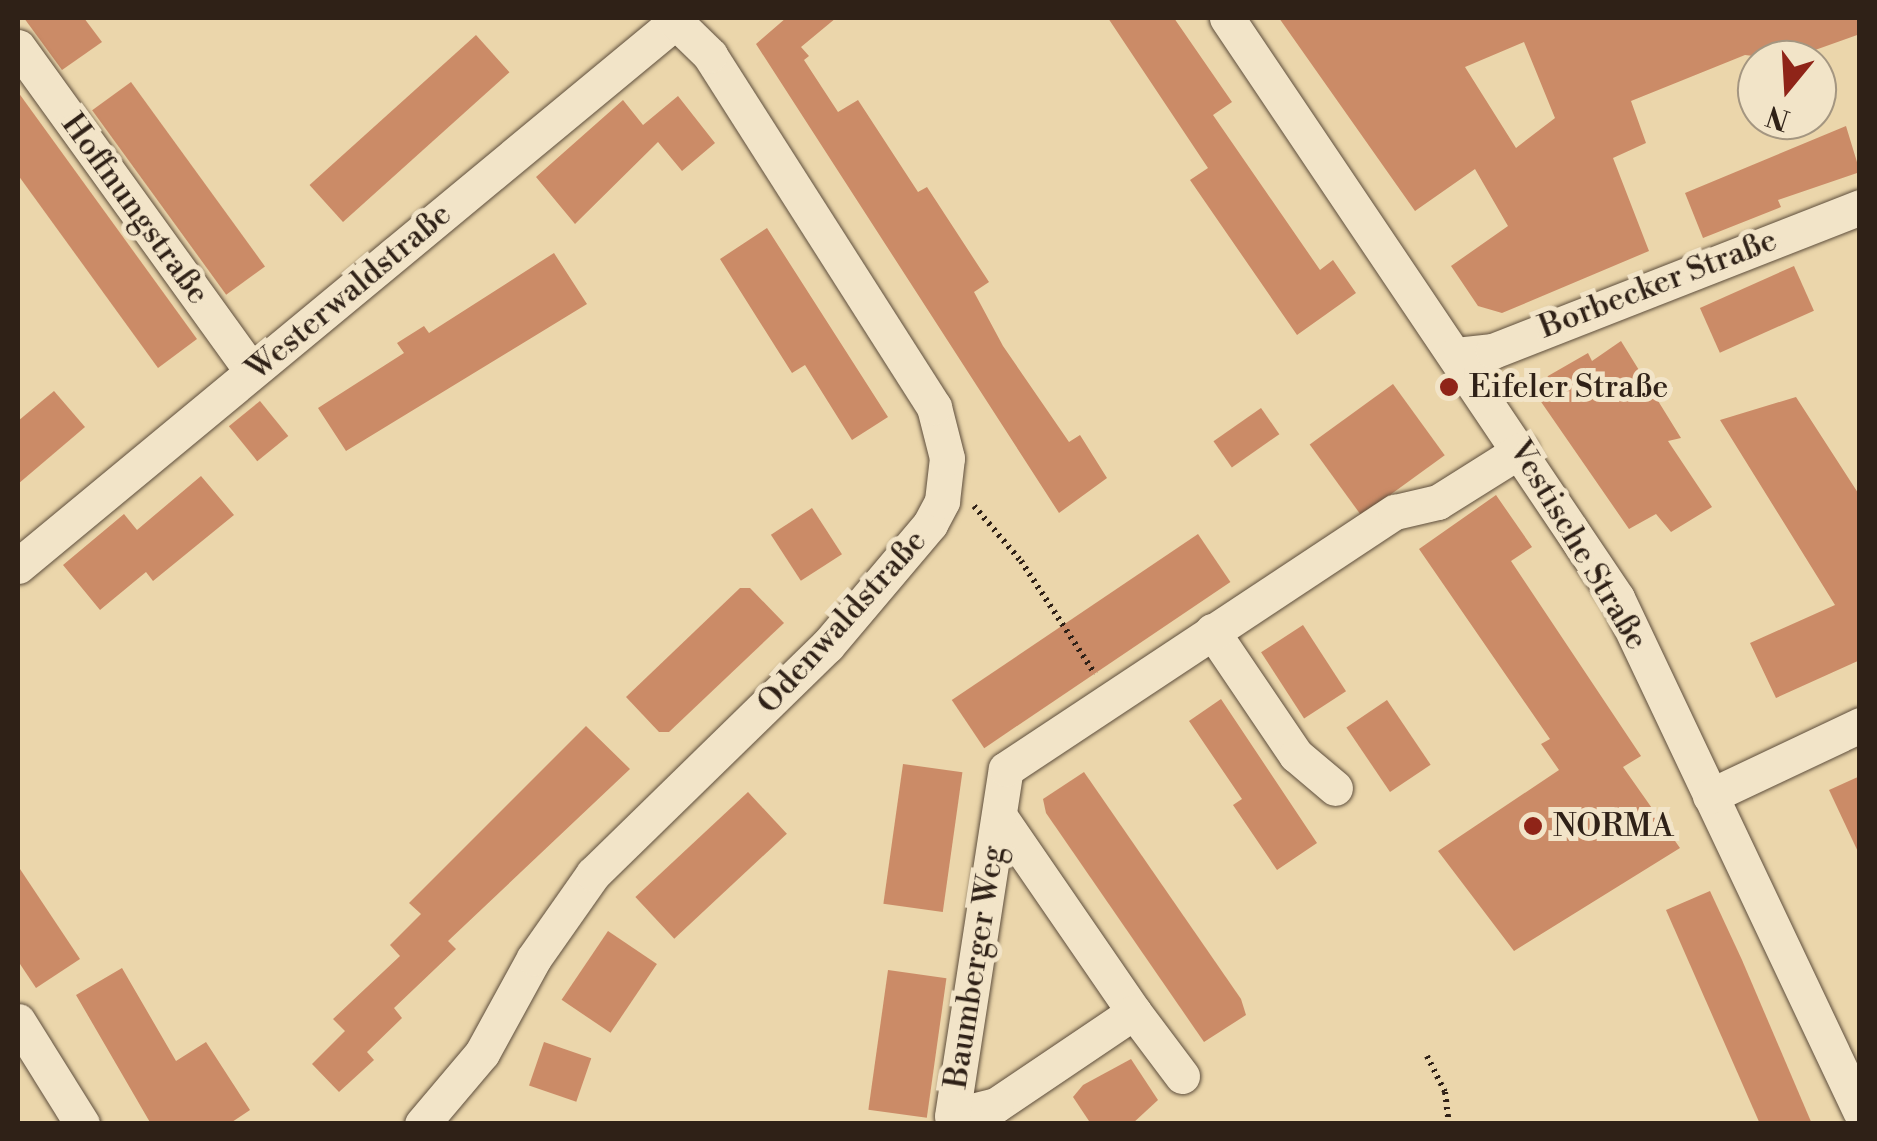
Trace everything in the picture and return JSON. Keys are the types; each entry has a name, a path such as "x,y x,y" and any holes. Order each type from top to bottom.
{"street":[{"name":"Vestische Straße","path":"1227,18 1521,450 1616,598 1860,1111"},
{"name":"Westerwaldstraße","path":"18,566 676,19"},
{"name":"Odenwaldstraße","path":"422,1124 482,1053 534,958 593,874 827,646 930,524 947,474 934,407 710,55 676,19"},
{"name":"Hoffnungstraße","path":"18,47 252,372"},
{"name":"Borbecker Straße","path":"1455,355 1493,351 1860,207"},
{"name":"Baumberger Weg","path":"1134,1012 996,1105 952,1120 1006,769 1394,512 1438,502 1521,450"},
{"path":"1212,631 1296,755 1335,788"},
{"path":"1710,796 1860,726"},
{"name":"Baumberger Weg","path":"1000,817 1182,1076"},
{"path":"18,1021 82,1124"}],"path":[{"path":"947,474 1021,561 1111,697"},
{"path":"1427,1056 1445,1092 1448,1124"}],"building":[{"path":"24,18 84,18 102,42 62,70"},
{"path":"786,18 836,18 801,47 809,56 804,60 838,112 858,100 918,192 927,187 989,282 974,292 1003,346 1069,442 1080,435 1107,478 1059,513 756,44"},
{"path":"1108,18 1174,18 1232,102 1213,115 1320,270 1333,260 1356,293 1297,335 1190,180 1208,168"},
{"path":"1279,18 1860,18 1860,34 1837,42 1737,40 1737,58 1631,101 1646,143 1613,158 1649,251 1502,313 1478,306 1451,266 1508,226 1475,169 1415,211","holes":["1524,42 1555,118 1516,148 1465,67"]},
{"path":"476,35 509,72 343,222 310,185"},
{"path":"131,82 265,266 226,295 92,110"},
{"path":"18,92 197,339 158,368 18,175"},
{"path":"678,96 715,143 682,171 658,142 575,224 536,177 623,100 643,125"},
{"path":"1846,126 1860,172 1778,200 1781,207 1703,238 1685,193 1812,140 1837,140 1837,130"},
{"path":"767,228 888,417 852,440 805,365 792,373 720,259"},
{"path":"554,253 587,304 346,451 318,408 404,353 397,343 424,326 429,333"},
{"path":"1794,266 1814,311 1720,353 1700,308"},
{"path":"1621,341 1681,438 1668,441 1712,507 1671,532 1656,514 1629,529 1537,396 1548,376 1588,353 1592,361"},
{"path":"1393,384 1445,455 1361,516 1310,445"},
{"path":"54,391 85,427 18,484 18,421"},
{"path":"1796,397 1860,496 1860,660 1776,698 1750,643 1835,605 1720,420"},
{"path":"260,401 288,436 257,461 229,426"},
{"path":"1261,408 1279,434 1232,467 1213,441"},
{"path":"201,476 234,515 153,581 146,572 100,610 63,565 124,514 137,530"},
{"path":"1496,495 1532,547 1511,561 1641,756 1623,767 1680,848 1514,951 1438,851 1559,770 1541,744 1550,739 1419,549"},
{"path":"812,508 842,554 801,581 771,535"},
{"path":"1198,534 1230,582 984,748 952,700"},
{"path":"740,588 750,588 784,623 669,732 659,732 626,697"},
{"path":"1303,625 1346,691 1304,718 1261,652"},
{"path":"1221,699 1317,843 1277,870 1233,805 1242,799 1189,721"},
{"path":"1387,700 1431,765 1390,792 1346,727"},
{"path":"586,726 630,769 448,941 456,949 394,1008 402,1018 367,1052 374,1060 339,1092 312,1064 345,1031 333,1019 400,956 390,945 421,914 409,903"},
{"path":"903,764 962,772 943,912 883,904"},
{"path":"1084,772 1241,999 1246,1015 1204,1042 1046,813 1043,799"},
{"path":"1860,776 1860,856 1829,790"},
{"path":"748,792 787,834 674,939 635,897"},
{"path":"18,866 80,959 36,988 18,961"},
{"path":"1710,891 1812,1124 1760,1124 1666,910"},
{"path":"608,931 657,964 611,1033 562,1000"},
{"path":"122,968 176,1061 206,1042 250,1110 229,1124 151,1124 76,995"},
{"path":"888,970 946,978 927,1118 868,1110"},
{"path":"544,1042 591,1058 576,1102 529,1085"},
{"path":"1131,1059 1158,1100 1132,1124 1091,1124 1073,1097 1083,1085"}],"place":[{"name":"Eifeler Straße","path":"1449,387"},
{"name":"NORMA","path":"1533,826"}]}
